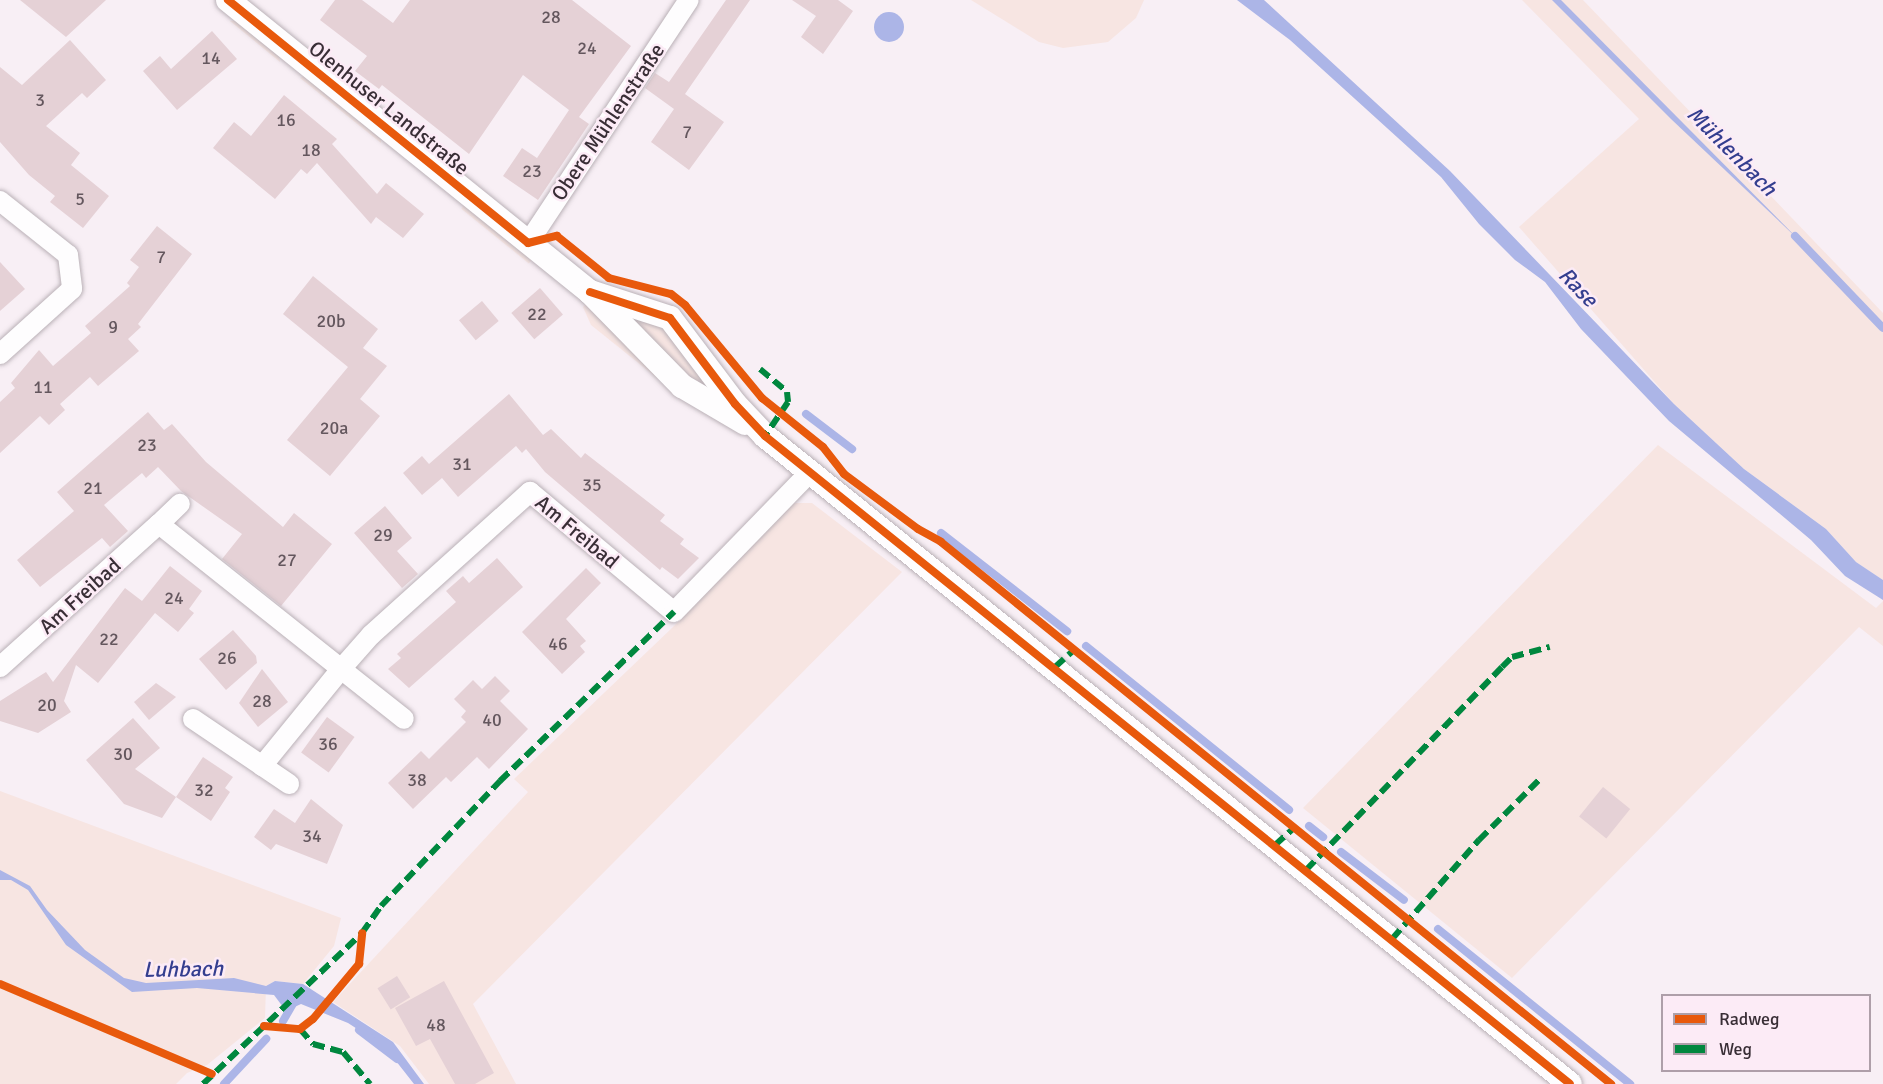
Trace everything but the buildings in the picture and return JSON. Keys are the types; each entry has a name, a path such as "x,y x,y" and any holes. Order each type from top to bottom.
{"street":[{"name":"Olenhuser Landstraße","path":"228,0 590,292 682,386 765,436 1570,1084"},
{"name":"Obere Mühlenstraße","path":"528,243 689,0"},
{"path":"0,201 68,255 72,289 0,354"},
{"name":"Olenhuser Landstraße","path":"590,292 670,318 726,393 765,436"},
{"name":"Am Freibad","path":"262,766 371,635 530,492 674,612 810,472"},
{"name":"Am Freibad","path":"0,667 180,504"},
{"path":"159,524 404,719"},
{"path":"193,718 290,784"}],"shaded area":[{"path":"971,0 1144,0 1136,18 1108,42 1063,48 1039,42"},
{"path":"1522,0 1583,0 1883,313 1883,580 1856,562 1826,529 1744,469 1674,404 1519,227 1639,119"},
{"path":"230,21 238,21 279,54 280,62"},
{"path":"306,75 381,137 381,143 300,78"},
{"path":"465,204 533,259 529,263 461,209"},
{"path":"588,303 672,390 591,325 583,307"},
{"path":"632,318 664,325 715,390 711,399"},
{"path":"1658,445 1876,608 1883,601 1883,646 1859,627 1512,978 1303,808"},
{"path":"794,503 812,503 902,572 473,1004 516,1084 429,1084 400,1046 333,1002 528,792 514,779 673,627"},
{"path":"0,791 341,918 334,946 303,984 275,981 266,986 265,1018 207,1065 187,1073 176,1084 0,1084"}],"water":[{"path":"1237,0 1264,0 1450,171 1674,404 1744,469 1826,529 1856,562 1883,580 1883,600 1845,576 1811,540 1669,421 1581,329 1545,282 1515,260 1479,224 1441,177 1290,40"},
{"path":"1552,0 1561,0 1800,241 1671,119"},
{"path":"889,12 900,16 904,27 900,38 889,42 878,38 874,27 878,16"},
{"path":"0,870 30,886 47,910 85,950 124,978 146,983 234,978 266,986 275,981 303,984 393,1042 424,1084 414,1084 385,1047 348,1023 301,1004 286,1011 274,995 197,988 132,992 66,945 28,890 11,880 0,880"}],"waterway":[{"name":"Mühlenbach","path":"1795,236 1883,328"},
{"path":"806,414 852,449"},
{"path":"941,533 1067,631"},
{"path":"1086,646 1289,810"},
{"path":"1309,826 1323,837"},
{"path":"1341,852 1404,900"},
{"path":"1438,929 1630,1084"},
{"path":"283,1021 294,1002"},
{"name":"Luhbach","path":"359,1030 397,1059"},
{"path":"224,1084 266,1039"}],"marked path":[{"path":"760,369 787,392 788,402 765,436"},
{"path":"203,1084 362,933 381,906 500,781 674,612"},
{"path":"1306,870 1512,657 1550,647"},
{"path":"1055,667 1074,650"},
{"path":"1392,939 1479,840 1540,779"},
{"path":"1275,845 1294,828"},
{"path":"300,1029 313,1044 343,1052 370,1084"}],"cycle path":[{"path":"228,0 528,243 557,236 609,278 671,294 685,305 762,398 823,447 844,474 918,529 941,542 1611,1084"},
{"path":"590,292 670,318 735,404 765,436 1570,1084"},
{"path":"264,1026 300,1029 313,1019 359,964 362,933"},
{"path":"0,984 212,1074"}],"water label":[{"name":"Rase","path":"1578,287"}]}
